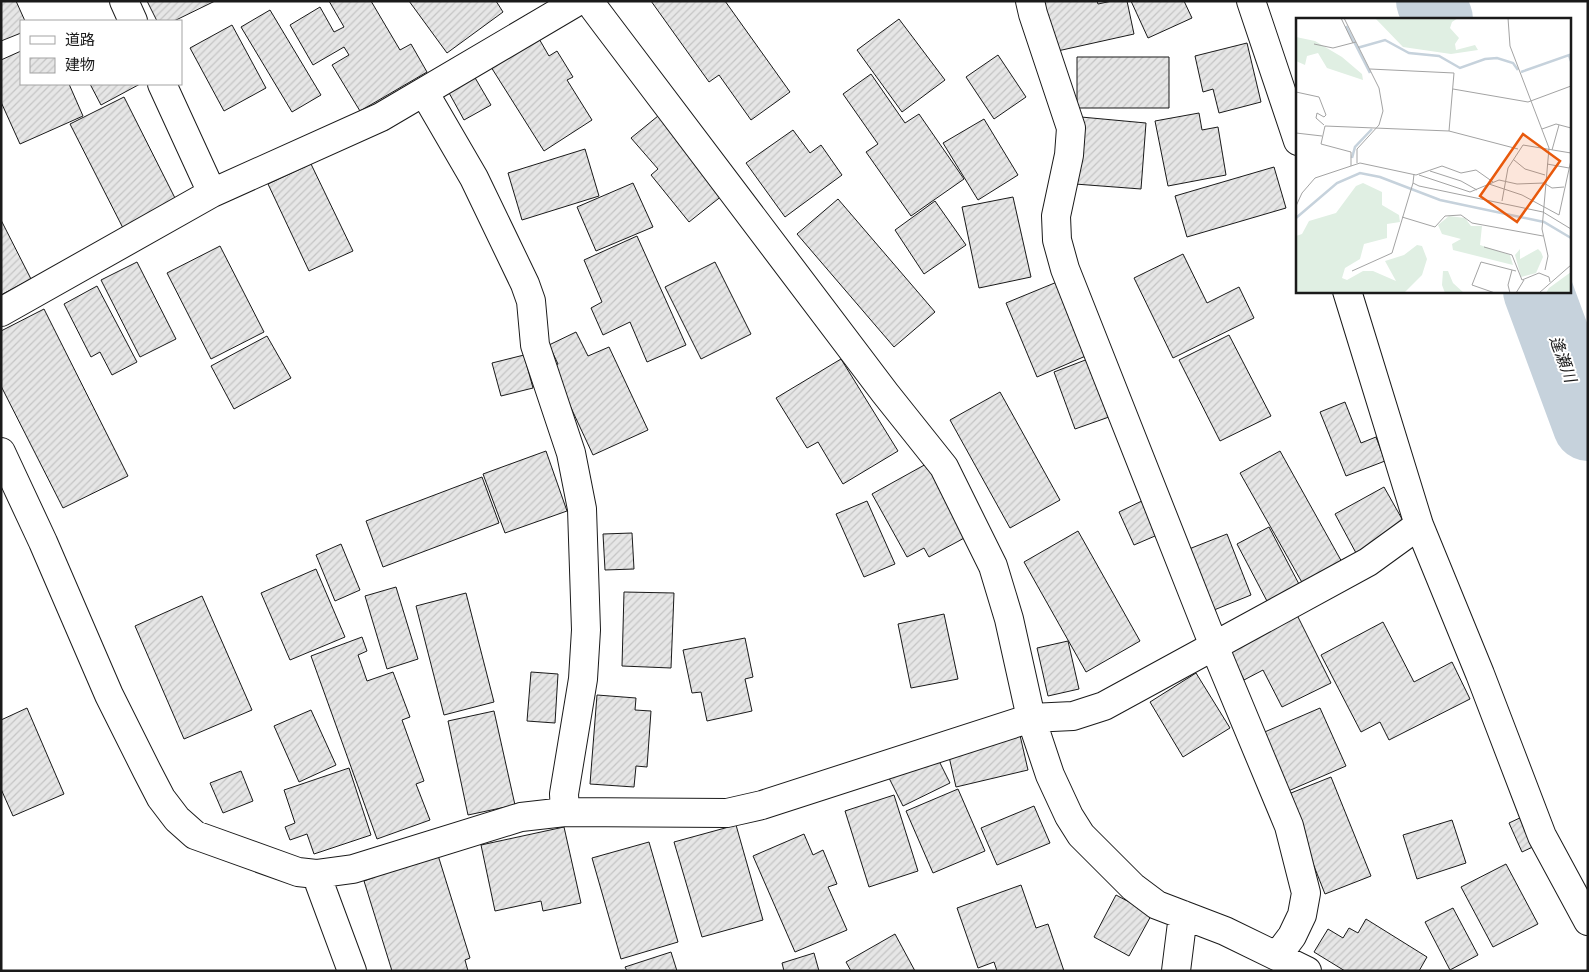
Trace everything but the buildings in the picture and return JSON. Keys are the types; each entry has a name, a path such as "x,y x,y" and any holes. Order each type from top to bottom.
{"street":[{"path":"124,1 133,20"},
{"path":"1,312 212,193 381,117 578,1"},
{"path":"591,1 594,8 618,40 944,468 993,566 1009,619 1031,718 1050,775 1069,816 1081,836 1133,888 1157,906 1226,931 1307,971"},
{"path":"1030,1 1071,128 1069,155 1056,216 1057,240 1065,269 1214,646 1288,826 1304,882 1306,893 1302,915 1292,936 1277,956"},
{"path":"1252,1 1296,135"},
{"path":"162,85 212,193"},
{"path":"424,92 474,178 525,284 531,301 535,345 570,453 582,509 586,630 583,679 564,794 565,812"},
{"path":"1347,292 1419,525 1480,674 1542,836 1588,921"},
{"path":"1,452 43,542 109,694 161,798 177,819 195,835 298,872 316,874 353,869 521,817 565,812 727,812 762,806 1031,718 1073,716 1104,706 1368,562 1419,525"},
{"path":"316,874 352,971"},
{"path":"1176,971 1183,915"}],"waterway":[{"name":"逢瀬川","path":"1431,1 1438,18"},
{"name":"逢瀬川","path":"1538,292 1588,426"}]}
